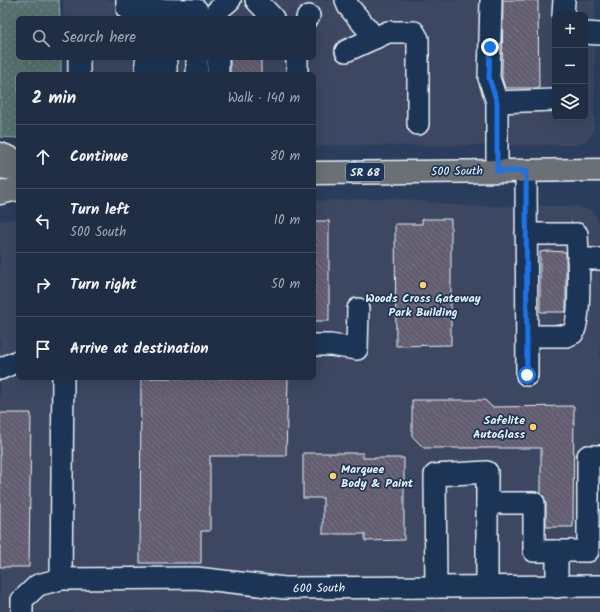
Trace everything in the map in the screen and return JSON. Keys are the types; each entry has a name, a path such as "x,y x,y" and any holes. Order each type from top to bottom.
{"main road":[{"path":"0,154 16,159"},
{"path":"0,167 16,170"},
{"name":"500 South","path":"316,173 600,170"},
{"path":"0,193 16,189"}],"street":[{"path":"127,0 128,9 197,9"},
{"path":"217,16 217,11 230,0"},
{"path":"256,0 271,16"},
{"path":"346,0 348,6 375,38"},
{"path":"491,0 489,78 497,102 497,171"},
{"path":"490,47 497,22 497,0"},
{"path":"346,51 388,32 414,32 418,39 418,124"},
{"path":"588,34 600,34"},
{"path":"78,72 79,60"},
{"path":"146,72 146,62 148,60"},
{"path":"162,60 166,63 166,72"},
{"path":"197,60 197,72"},
{"path":"218,60 218,72"},
{"path":"297,60 297,72"},
{"path":"497,102 552,100"},
{"path":"526,171 527,375"},
{"path":"526,234 578,234 578,323 573,333 567,336 527,336"},
{"path":"578,259 600,259"},
{"path":"316,345 330,345 357,349 358,309"},
{"path":"0,369 16,362"},
{"path":"61,579 63,380"},
{"path":"487,503 534,503 534,551 588,551 588,456 600,456"},
{"path":"436,587 435,475 487,472 487,586"},
{"path":"557,551 557,587"},
{"name":"600 South","path":"22,612 22,600 38,585 61,579 196,578 285,588 600,586"}],"shaded area":[{"path":"63,0 595,0 594,127 590,138 575,145 316,146 316,72 66,72 65,60 316,60 316,16 64,16"},
{"path":"393,198 463,206 577,206 590,210 597,217 600,228 600,612 0,612 0,220 16,219 16,380 316,380 316,201"}],"green space":[{"path":"0,0 59,0 60,16 16,16 16,60 61,60 61,72 16,72 16,138 0,137"}],"building":[{"path":"503,0 538,0 539,88 505,88 502,78"},
{"path":"230,60 261,60 261,72 230,72"},
{"name":"Woods Cross Gateway Park Building","path":"422,219 451,219 451,345 396,346 395,224 422,224"},
{"path":"316,221 329,221 329,321 316,321"},
{"path":"540,252 566,252 566,312 540,312"},
{"path":"141,380 288,380 286,456 210,456 210,531 201,531 201,563 140,563"},
{"path":"412,400 485,400 492,407 574,406 573,527 546,527 546,503 541,494 541,448 424,448 412,436"},
{"path":"0,413 31,413 29,567 0,567"},
{"path":"303,453 363,453 363,458 404,458 404,540 365,541 365,534 323,534 323,498 303,498"}],"place":[{"name":"Woods Cross Gateway Park Building","path":"423,285"},
{"name":"Safelite AutoGlass","path":"533,427"},
{"name":"Marquee Body & Paint","path":"333,476"}],"route":[{"path":"490,47 489,78 497,102 497,171 526,171 527,375"}]}
